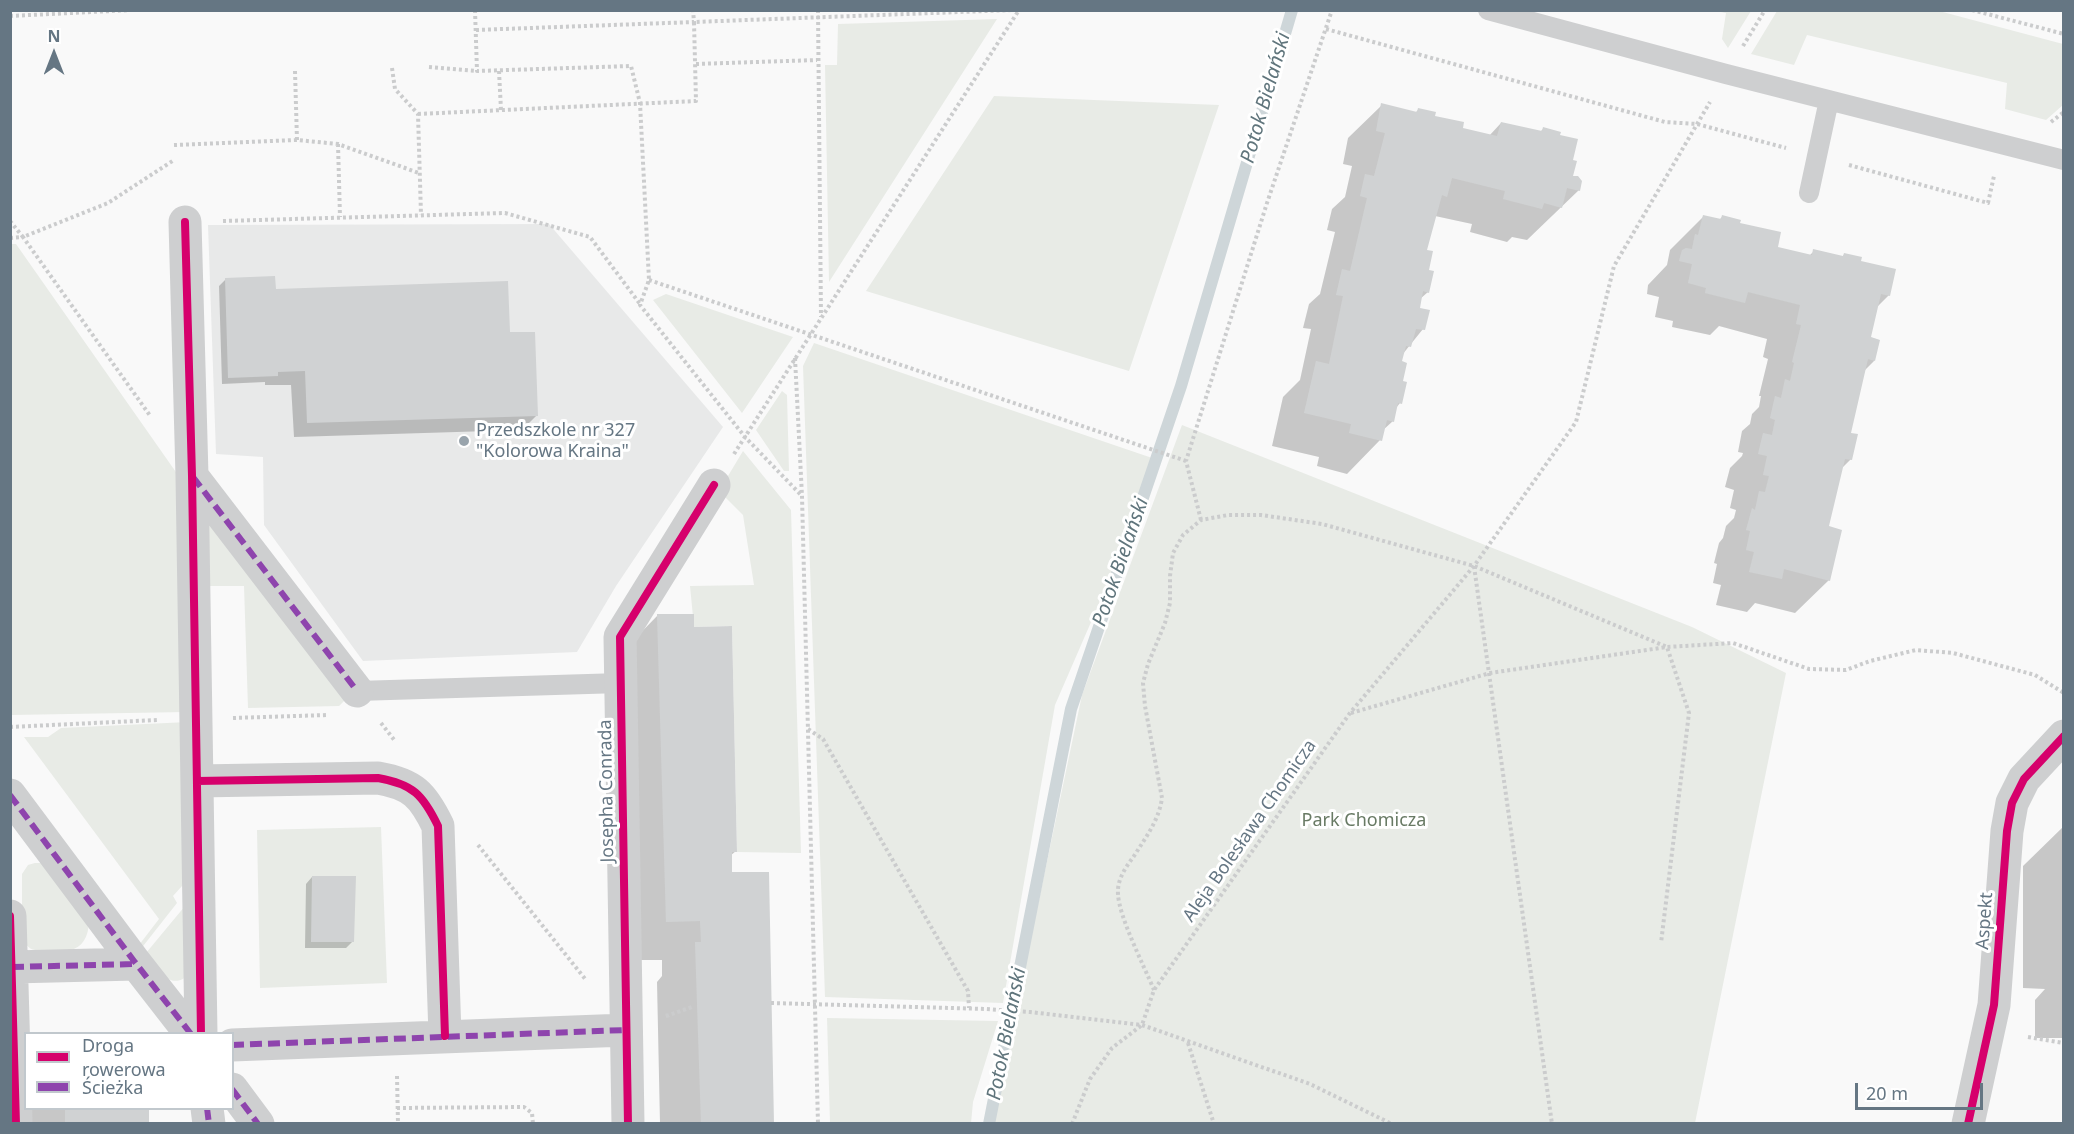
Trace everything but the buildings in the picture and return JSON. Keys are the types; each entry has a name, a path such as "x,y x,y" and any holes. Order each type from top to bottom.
{"street":[{"path":"185,222 192,476 201,1032"},
{"path":"192,476 357,691"},
{"name":"Josepha Conrada","path":"628,1124 620,637 714,485"},
{"name":"Aspekt","path":"1968,1124 1994,1005 2007,831 2012,803 2024,778 2064,736"},
{"path":"197,781 378,778 397,781 414,789 428,805 438,826 445,1036"},
{"path":"10,795 189,1032"},
{"path":"10,916 16,1124"},
{"path":"12,967 136,964"},
{"path":"234,1045 626,1030"},
{"path":"234,1092 258,1124"}],"lane":[{"path":"1488,10 1726,74 2064,160"},
{"path":"1809,193 1815,156 1829,100"},
{"path":"357,691 621,683"}],"path":[{"path":"10,16 132,10"},
{"path":"475,10 477,71"},
{"path":"418,114 696,101 693,10"},
{"path":"818,10 821,317"},
{"path":"475,30 1013,10"},
{"path":"714,485 1019,10"},
{"path":"1201,520 1186,461 1267,203 1332,10"},
{"path":"1972,10 2064,34"},
{"path":"1326,29 1665,122 1697,124 1988,202 1995,173"},
{"path":"696,64 817,60"},
{"path":"429,67 499,71 631,66 640,103 649,280 640,305"},
{"path":"392,68 395,89 418,114 421,215"},
{"path":"295,71 297,140"},
{"path":"499,71 501,110"},
{"path":"2056,125 2050,123 2064,112"},
{"path":"174,145 297,140 338,144 419,173"},
{"path":"338,144 340,218"},
{"path":"10,238 23,237 108,203 174,160"},
{"path":"185,222 505,213 583,234 595,242 640,305 745,437 802,496"},
{"path":"10,221 156,424"},
{"path":"649,280 1186,461"},
{"path":"795,358 802,496 818,1124"},
{"path":"1154,990 1121,910 1118,893 1122,874 1155,822 1162,798 1143,683 1170,603 1173,553 1183,534 1201,520 1228,515 1261,515 1322,524 1474,566 1667,646 1689,712 1662,943"},
{"path":"1474,566 1552,1124"},
{"path":"1350,713 1490,673 1667,646 1733,643 1809,669 1846,670 1916,650 1953,653 2035,675 2064,693"},
{"path":"357,691 396,741"},
{"path":"808,728 824,739 968,991 969,1008"},
{"path":"477,844 589,984"},
{"path":"771,1003 986,1009 1142,1025 1310,1084 1392,1124"},
{"path":"1072,1124 1090,1079 1112,1048 1142,1025"},
{"path":"1188,1042 1214,1124"},
{"path":"397,1108 524,1107 532,1113 533,1124"}],"shaded area":[{"name":"Przedszkole nr 327 \"Kolorowa Kraina\"","path":"549,224 723,427 616,586 577,652 363,661 264,525 263,457 216,454 208,225"}],"green space":[{"path":"1716,11 1751,11 1728,48 1722,39 1726,13"},
{"path":"1777,11 1939,11 2063,44 2063,105 2046,120 2005,109 2007,83 1807,35 1794,65 1751,54"},
{"path":"997,19 829,282 825,65 837,65 838,24"},
{"path":"994,96 1219,105 1129,371 866,291"},
{"path":"10,244 16,244 185,485 186,712 11,715"},
{"path":"666,294 793,337 742,413 653,300"},
{"path":"814,343 1161,461 1055,705 1003,1003 825,997 803,366"},
{"path":"782,391 787,395 789,471 784,471 756,430"},
{"name":"Park Chomicza","path":"1182,425 1692,627 1786,673 1695,1123 992,1123 1082,695"},
{"path":"743,451 791,510 801,853 737,852 732,626 694,627 690,586 754,585 743,515 719,491"},
{"path":"209,517 348,697 339,706 248,708 244,586 208,586"},
{"path":"188,722 191,876 173,896 177,903 140,950 139,945 159,919 24,737 48,737 61,728"},
{"path":"381,827 387,983 260,988 257,830"},
{"path":"42,863 89,920 86,937 74,949 35,950 29,947 22,937 22,874 28,865"},
{"path":"190,900 190,974 183,979 170,980 159,971 146,953"},
{"path":"827,1018 998,1021 973,1102 971,1123 830,1123"}],"waterway":[{"name":"Potok Bielański","path":"989,1124 1071,709 1181,386 1292,10"}],"marked path":[{"path":"193,477 357,691"},
{"path":"10,795 189,1032"},
{"path":"12,967 136,964"},
{"path":"234,1045 626,1030"},
{"path":"234,1092 258,1124"},
{"path":"207,1110 209,1124"}],"cycle path":[{"path":"185,222 192,476 201,1032"},
{"path":"628,1124 620,637 714,485"},
{"path":"1968,1124 1994,1005 2007,831 2012,803 2024,779 2064,736"},
{"path":"197,781 378,778 400,784 422,799 438,826 445,1036"},
{"path":"10,916 16,1124"}],"place":[{"name":"Przedszkole nr 327 \"Kolorowa Kraina\"","path":"464,441"}]}
